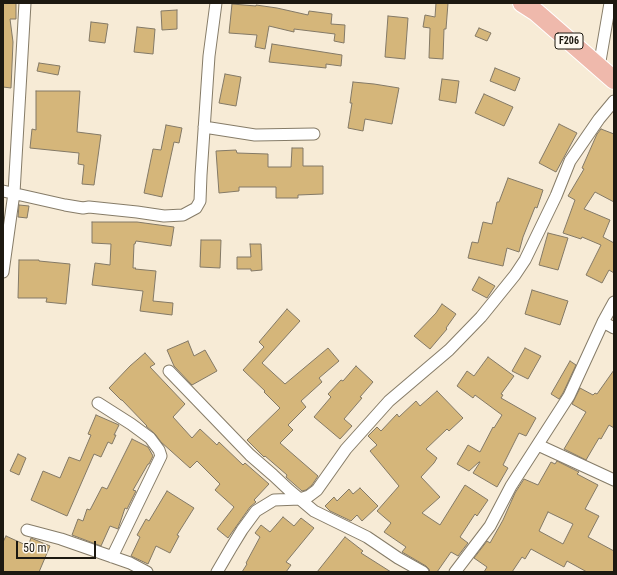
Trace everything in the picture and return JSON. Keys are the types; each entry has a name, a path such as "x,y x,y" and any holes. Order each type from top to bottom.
{"main road":[{"name":"F206","path":"522,3 536,12 614,80"}],"street":[{"path":"3,272 8,192 25,3"},
{"path":"8,192 83,208 90,207 164,216 183,215 196,208 200,201 209,56 216,3"},
{"path":"599,67 610,3"},
{"path":"217,572 242,530 256,511 274,500 300,499 309,496 317,490 346,449 389,401 449,350 481,317 515,275 525,260 556,196 570,161 599,119 614,101"},
{"path":"204,127 255,135 277,136 314,134"},
{"path":"455,572 490,526 511,486 569,396 603,322 614,302"},
{"path":"603,322 614,328"},
{"path":"169,371 250,455 314,511 367,537 398,558 423,572"},
{"path":"98,403 132,424 150,438 159,450 160,456 112,557"},
{"path":"538,445 614,480"},
{"path":"27,530 61,539 130,563 147,572"}],"building":[{"path":"3,3 16,3 16,19 10,19 13,42 11,88 3,87"},
{"path":"436,3 448,3 446,29 444,29 443,59 429,58 430,28 423,27 425,15 435,17"},
{"path":"232,4 277,8 308,15 309,11 332,14 331,24 345,25 344,43 334,41 335,34 294,29 294,32 269,26 265,49 255,47 257,35 229,33"},
{"path":"177,10 177,29 162,30 161,11"},
{"path":"388,16 408,18 405,59 385,57"},
{"path":"91,22 108,24 105,43 89,41"},
{"path":"137,27 155,29 153,54 134,52"},
{"path":"479,28 491,33 487,41 475,36"},
{"path":"272,44 342,55 341,66 326,64 326,68 269,62"},
{"path":"39,63 60,66 58,75 37,71"},
{"path":"495,68 520,78 515,91 490,81"},
{"path":"225,74 241,77 236,106 219,103"},
{"path":"442,79 459,81 456,103 439,100"},
{"path":"353,82 399,88 392,124 365,119 363,131 348,128 352,103 350,103"},
{"path":"36,91 80,91 77,132 101,135 94,185 82,184 84,165 78,164 79,153 30,148 32,129 36,130"},
{"path":"484,94 513,107 504,126 475,113"},
{"path":"559,124 577,133 556,172 539,163"},
{"path":"166,125 182,128 179,143 174,142 162,197 144,193 153,149 161,150"},
{"path":"601,129 614,134 614,202 595,192 584,209 610,220 603,237 614,243 614,273 609,270 602,283 586,275 601,245 582,237 581,239 563,233 575,200 568,196 584,169 582,168 597,134"},
{"path":"292,148 303,148 303,166 323,166 323,194 298,195 298,198 276,198 276,187 239,187 239,191 219,193 216,151 236,150 237,153 268,154 268,167 291,167"},
{"path":"508,178 543,190 537,208 535,207 523,237 519,252 507,248 503,266 468,258 472,242 478,243 483,222 492,224 497,202 499,202"},
{"path":"19,205 29,206 27,218 18,217"},
{"path":"92,222 137,222 174,227 171,246 136,241 134,244 133,268 156,271 153,301 173,303 172,315 140,311 143,291 92,285 95,263 110,265 111,244 92,243"},
{"path":"548,233 568,238 558,270 539,265"},
{"path":"201,240 221,240 220,268 200,267"},
{"path":"250,244 261,244 262,270 251,271 251,269 237,269 237,257 251,257"},
{"path":"19,260 39,260 70,264 66,304 46,302 47,298 18,298"},
{"path":"479,277 495,286 487,298 472,290"},
{"path":"532,290 568,301 560,325 525,314"},
{"path":"442,304 456,314 446,328 447,329 430,349 414,336 436,313"},
{"path":"287,309 300,321 262,363 285,384 328,348 339,361 319,378 322,382 301,401 306,407 288,425 293,430 280,443 318,476 312,485 306,490 302,491 286,477 287,475 265,456 264,457 247,440 280,408 243,370 264,347 259,342"},
{"path":"188,341 194,356 205,350 217,371 192,385 174,366 167,350"},
{"path":"525,348 541,356 528,379 512,371"},
{"path":"145,353 155,364 150,367 185,404 173,417 192,438 200,429 217,445 219,442 243,465 245,463 269,484 254,500 256,502 250,507 228,538 217,529 234,507 215,490 220,484 197,461 190,468 161,442 155,434 109,388"},
{"path":"488,357 514,376 501,394 503,395 501,398 536,418 526,436 519,433 503,465 508,468 497,487 473,473 480,462 469,471 457,464 468,445 480,452 493,427 494,428 502,415 475,395 473,398 457,386 467,371 474,376"},
{"path":"570,361 576,365 559,399 551,394"},
{"path":"356,366 373,382 360,397 362,398 344,419 352,426 340,439 314,417 331,397 328,394 341,380 343,381"},
{"path":"614,370 614,428 609,425 601,439 599,438 586,460 564,449 586,412 572,404 580,388 593,395 595,393 597,394"},
{"path":"437,391 463,418 449,431 447,429 426,449 437,458 421,477 440,497 422,513 440,525 465,485 488,500 477,516 475,514 460,537 468,543 458,556 451,552 437,572 430,572 426,566 402,552 406,547 384,532 391,523 377,511 399,486 370,451 377,445 368,436 377,427 381,431 397,414 399,417 416,401 420,406"},
{"path":"96,415 119,425 114,435 116,435 112,444 108,442 101,457 94,454 67,516 31,500 43,471 60,478 69,457 80,461 91,435 88,434"},
{"path":"132,439 148,447 153,456 133,490 136,491 127,509 125,508 118,529 110,526 101,546 72,535 78,519 83,521 87,509 90,510 102,487 107,489"},
{"path":"18,454 26,458 19,475 10,471"},
{"path":"557,461 579,472 577,474 598,485 585,509 599,516 588,537 614,551 614,572 587,572 567,561 564,567 531,549 525,559 522,557 512,572 484,572 487,567 474,558 487,541 490,543 503,520 515,493 524,479 538,485 551,462 555,464","holes":["548,512 573,524 563,544 539,531"]},
{"path":"360,488 378,506 362,521 357,515 351,521 330,511 325,506 334,497 337,501 349,489 353,494"},
{"path":"167,491 194,508 177,535 179,536 170,553 156,546 148,564 131,556 140,537 137,535 146,519 149,521"},
{"path":"283,517 294,526 301,518 314,528 286,562 291,565 286,572 242,572 260,537 255,533 261,525 270,532"},
{"path":"6,536 28,546 31,538 50,546 39,572 3,572 3,542"},
{"path":"345,537 363,551 361,553 391,572 317,572"}]}
